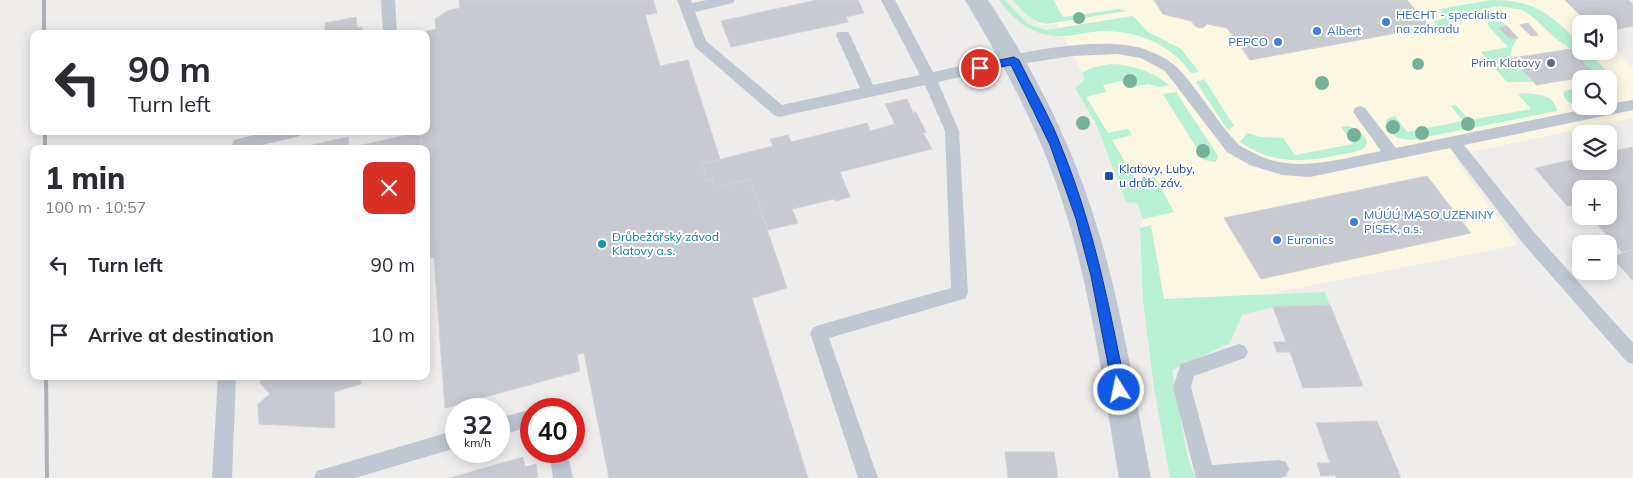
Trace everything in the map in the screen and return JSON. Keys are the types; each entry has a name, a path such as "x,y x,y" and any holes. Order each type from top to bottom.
{"street":[{"path":"976,0 1014,60 1056,145 1082,219 1097,276 1110,338 1135,478"}],"lane":[{"path":"388,0 390,30"},
{"path":"728,0 685,5 700,44 779,111 1014,60 1094,49 1117,50 1144,54 1170,67 1232,148 1255,161 1282,169 1310,171 1633,105"},
{"path":"868,478 819,333 960,293 952,131 930,78 888,0"},
{"path":"843,35 869,92"},
{"path":"1360,112 1393,154"},
{"path":"239,145 278,135"},
{"path":"1454,143 1528,236 1633,356"},
{"path":"1239,352 1187,370 1182,387 1206,477 1279,469"},
{"path":"222,478 227,380"},
{"path":"324,478 445,442"},
{"path":"560,463 563,478"}],"shaded area":[{"path":"1013,0 1565,0 1580,15 1572,15 1572,60 1617,60 1617,51 1633,68 1633,118 1600,125 1572,125 1572,131 1453,156 1518,245 1268,294 1143,300 1140,228 1143,219 1137,203 1126,202 1097,126 1075,88 1085,79 1057,24 1041,25 1028,17"}],"green space":[{"path":"999,0 1005,0 1028,24 1046,30 1133,16 1148,32 1181,49 1199,72 1191,73 1174,54 1152,41 1127,33 1101,31 1061,36 1046,35 1023,25 1010,14"},
{"path":"1013,0 1053,0 1063,17 1119,9 1126,11 1047,24 1032,19"},
{"path":"1491,0 1531,6 1551,17 1572,36 1572,50 1522,10 1500,6 1478,10 1461,15 1444,30 1433,22 1445,18 1440,9"},
{"path":"1492,21 1501,22 1507,26 1500,28 1510,39 1518,38 1512,47 1511,56 1533,82 1507,82 1481,52 1508,47 1488,26 1488,23"},
{"path":"1582,60 1596,60 1605,70 1591,70"},
{"path":"1111,64 1142,70 1156,76 1169,85 1160,87 1148,84 1127,88 1122,81 1103,85 1106,92 1086,97 1108,133 1128,129 1132,135 1112,140 1136,181 1155,177 1174,212 1143,219 1137,203 1126,202 1097,126 1075,88 1085,79 1082,72"},
{"path":"1204,79 1234,126 1228,130 1196,82"},
{"path":"1572,89 1572,104 1566,100 1563,94 1565,91"},
{"path":"1176,92 1218,156 1216,162 1204,160 1163,94"},
{"path":"1525,93 1545,96 1553,102 1557,111 1411,140 1397,138 1385,127 1387,119 1395,116 1407,132 1463,121 1451,106 1456,105 1469,120 1531,109 1518,94"},
{"path":"1348,126 1362,134 1367,143 1364,148 1324,158 1287,160 1275,158 1240,142 1247,133 1261,137 1283,138 1295,155 1353,144 1341,127"},
{"path":"1151,225 1164,299 1325,292 1330,305 1273,307 1242,315 1230,343 1172,370 1187,454 1195,478 1170,478 1154,387 1143,300 1140,228"}],"building":[{"name":"Drůbežářský závod Klatovy a.s.","path":"459,0 653,0 657,13 645,15 660,66 688,60 720,159 702,164 707,181 712,179 714,188 750,179 787,288 752,298 808,478 609,478 584,353 577,355 580,371 481,398 445,398 445,408 430,224 430,145 422,145 420,135 430,135 430,30 436,29 435,19 447,11 460,8"},
{"path":"817,0 858,0 864,13 846,17 848,22 731,47 721,21"},
{"name":"Albert","path":"1154,0 1407,0 1430,27 1250,60 1227,28 1207,24 1203,28 1199,28 1191,21 1163,14"},
{"path":"1565,0 1628,0 1633,5 1633,26 1617,29 1617,15 1580,15"},
{"path":"356,17 357,28 362,27 362,30 325,30 325,23"},
{"path":"1528,23 1538,35 1531,36 1520,25"},
{"path":"1507,26 1518,38 1510,39 1499,28"},
{"path":"1571,49 1572,60 1582,60 1591,70 1572,70 1572,79 1536,85 1512,58"},
{"path":"907,99 913,113 916,112 926,132 923,133 932,149 840,172 850,197 792,209 798,223 768,230 750,179 714,188 712,179 707,181 702,164 773,146 770,139 788,135 791,142 867,123 870,131 895,124 885,104"},
{"path":"407,135 420,135 421,145 362,145"},
{"path":"348,137 349,145 313,145"},
{"path":"1633,147 1633,250 1622,252 1617,246 1617,235 1607,235 1598,225 1617,225 1617,180 1572,180 1572,205 1567,206 1535,168 1572,160 1572,170 1617,170 1617,150"},
{"path":"1427,176 1471,233 1261,279 1224,218"},
{"path":"430,226 434,257 430,258"},
{"path":"1633,250 1633,281 1617,263 1617,255"},
{"path":"1330,305 1363,386 1303,388 1290,352 1277,352 1273,342 1286,342 1273,307"},
{"path":"260,380 360,380 361,384 334,392 335,428 259,424 258,404 270,394 260,383"},
{"path":"1377,421 1401,478 1336,478 1335,475 1321,476 1317,463 1330,463 1316,423"},
{"path":"1005,452 1054,452 1058,478 1008,478"},
{"path":"520,458 520,463 524,463 525,467 536,464 538,478 450,478 502,463 510,463 510,461"}],"railway":[{"path":"44,0 44,30"},
{"path":"45,135 45,145"},
{"path":"46,380 47,478"}],"place":[{"name":"HECHT - specialista na zahradu","path":"1386,22"},
{"name":"Albert","path":"1317,31"},
{"name":"PEPCO","path":"1278,42"},
{"name":"Prim Klatovy","path":"1551,63"},
{"name":"Klatovy, Luby, u drůb. záv.","path":"1109,176"},
{"name":"MÚÚÚ MASO UZENINY PÍSEK, a.s.","path":"1354,222"},
{"name":"Euronics","path":"1277,240"},
{"name":"Drůbežářský závod Klatovy a.s.","path":"602,244"}],"route":[{"path":"980,68 1014,60 1056,145 1082,219 1097,276 1119,390"}]}
